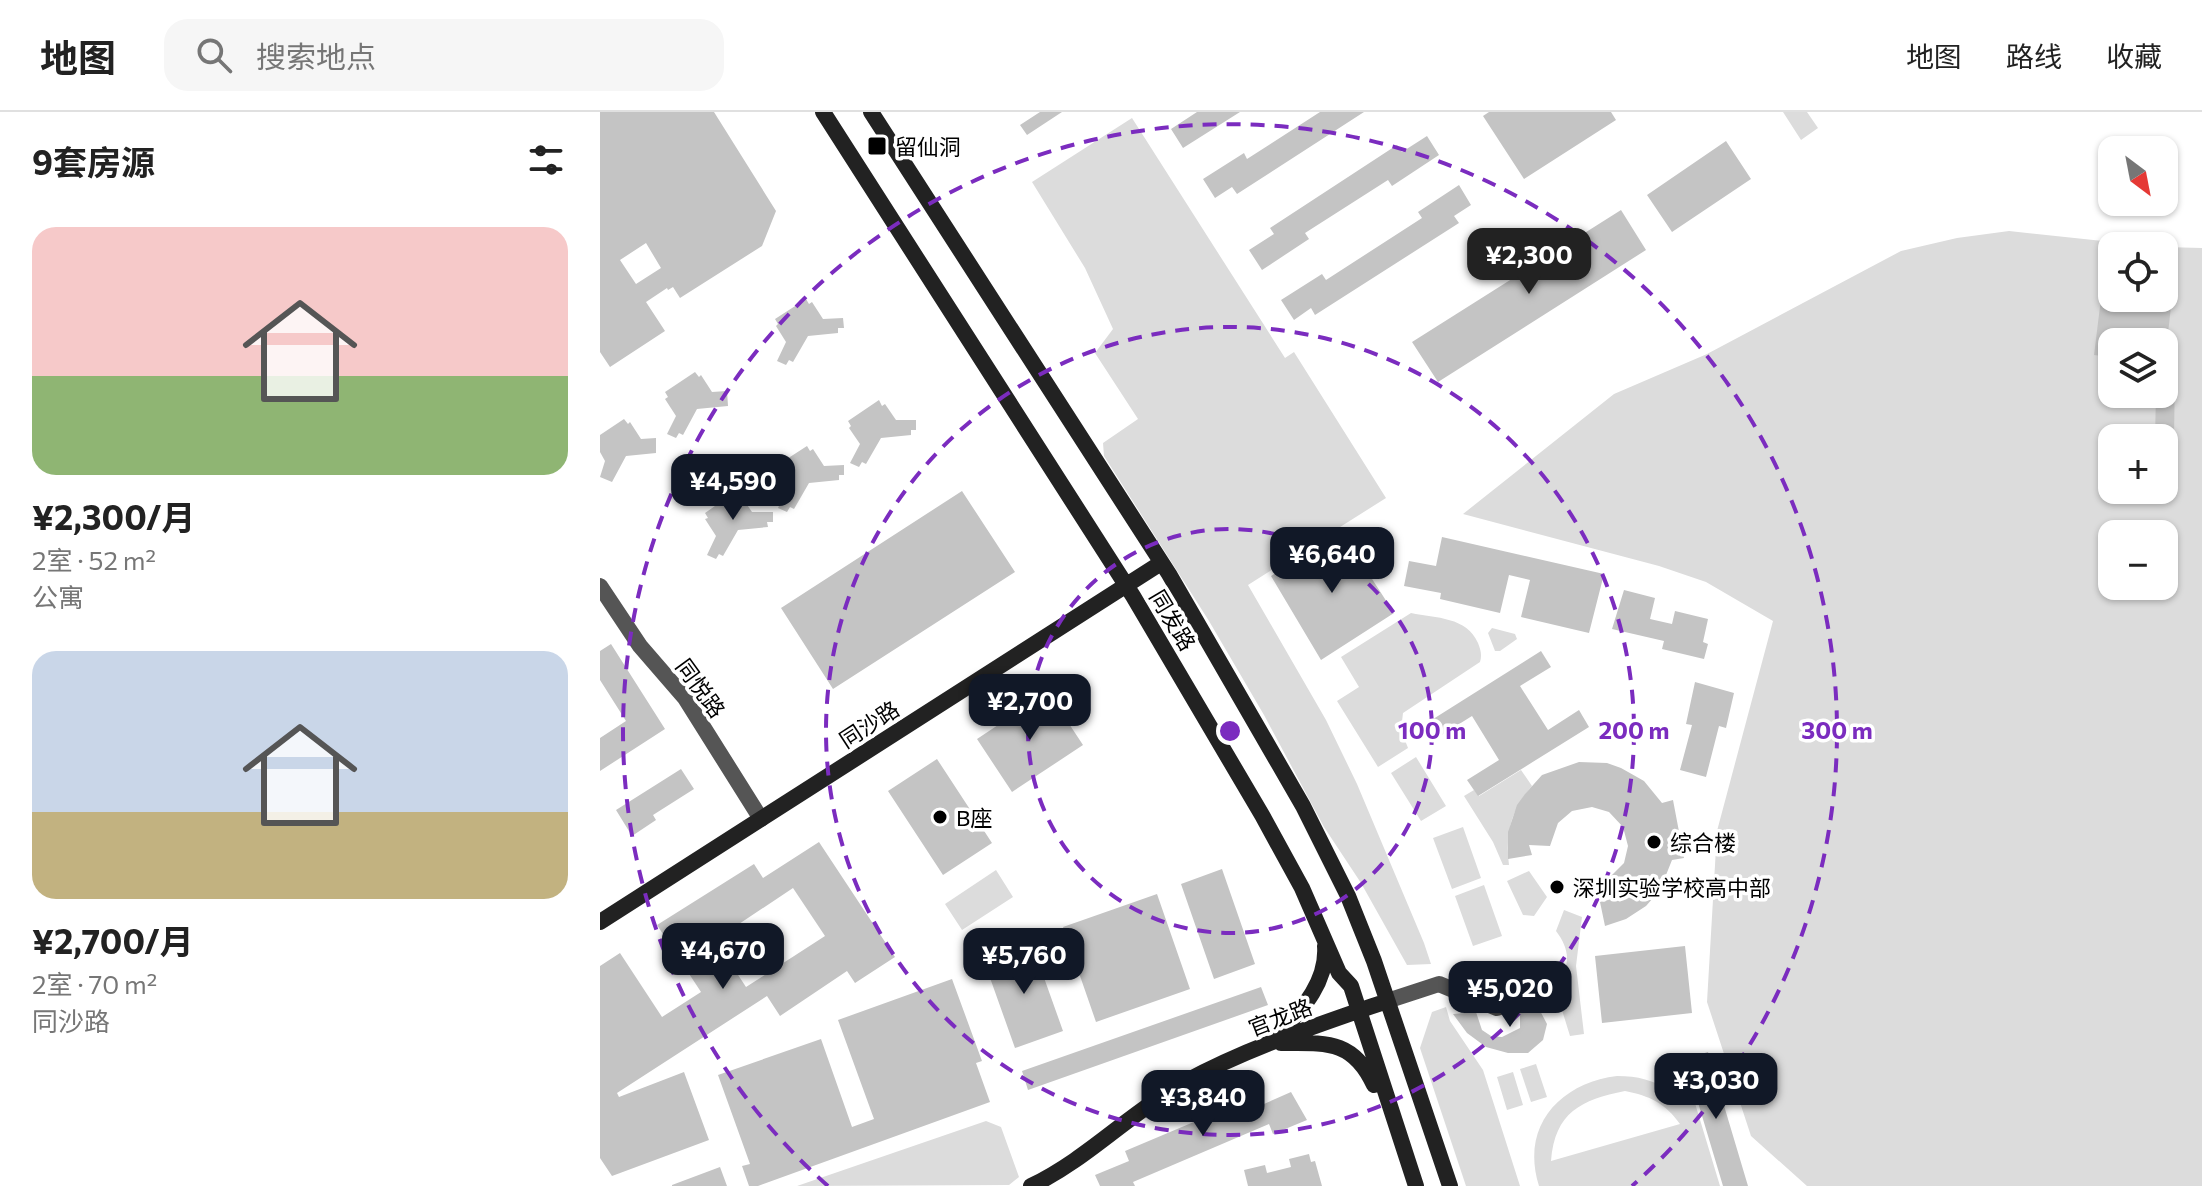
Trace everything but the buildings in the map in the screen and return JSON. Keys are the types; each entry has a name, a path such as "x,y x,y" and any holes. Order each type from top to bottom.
{"main road":[{"name":"同发路","path":"823,112 1126,585 1262,815 1302,888 1339,973 1351,986 1416,1186"},
{"name":"同发路","path":"871,112 1161,563 1237,689 1322,841 1353,909 1450,1186"},
{"name":"同沙路","path":"600,922 1161,563"},
{"path":"1271,1043 1304,1006 1317,984 1326,957 1323,937"},
{"name":"官龙路","path":"1031,1186 1058,1179 1181,1084 1271,1043 1387,1001"},
{"path":"1271,1043 1327,1044 1347,1050 1362,1063 1393,1119"}],"street":[{"name":"同悦路","path":"600,586 640,646 685,698 761,819"},
{"path":"1387,1001 1439,984 1497,1008 1506,1003 1511,992"}],"shaded area":[{"path":"1783,112 1807,112 1818,128 1801,140"},
{"path":"1132,118 1285,358 1294,352 1386,498 1248,585 1326,720 1357,784 1431,964 1407,965 1361,883 1324,827 1209,621 1104,456 1103,443 1138,419 1095,353 1113,329 1085,268 1032,182"},
{"path":"2009,231 2098,240 2098,312 2178,312 2178,247 2202,248 2202,1186 1807,1186 1751,1136 1707,1002 1717,831 1773,621 1706,582 1659,566 1463,514 1614,394 1707,354 1901,251 1957,238"},
{"path":"1411,613 1459,623 1473,634 1481,660 1403,713 1401,730 1408,748 1378,767 1337,701 1359,687 1341,657"},
{"path":"1492,628 1515,634 1517,639 1495,651 1488,633"},
{"path":"1416,757 1446,806 1421,821 1391,773"},
{"path":"1521,770 1532,786 1514,813 1509,832 1509,865 1503,865 1493,842 1464,796 1474,790 1479,796"},
{"path":"1463,827 1481,878 1452,889 1433,838"},
{"path":"996,870 1013,897 962,930 945,904"},
{"path":"1529,871 1547,897 1534,916 1523,915 1507,881"},
{"path":"1484,885 1502,936 1473,946 1455,896"},
{"path":"1564,910 1582,917 1576,966 1584,1034 1570,1036 1554,984 1564,972 1567,958 1556,931"},
{"path":"1446,1007 1450,1021 1483,1070 1520,1186 1466,1186 1420,1048 1432,1012"},
{"path":"1536,1064 1547,1097 1531,1102 1520,1069"},
{"path":"1513,1072 1523,1105 1507,1110 1497,1077"},
{"path":"1632,1077 1652,1081 1671,1091 1670,1084 1688,1080 1720,1186 1539,1186 1535,1144 1540,1127 1562,1098 1597,1080","holes":["1625,1091 1663,1106 1680,1124 1551,1161 1558,1131 1573,1111 1595,1099"]},
{"path":"986,1121 1001,1127 1019,1177 1009,1185 797,1186"}],"place":[{"name":"留仙洞","path":"877,146"},
{"name":"B座","path":"940,817"},
{"name":"综合楼","path":"1654,842"},
{"name":"深圳实验学校高中部","path":"1557,887"}]}
